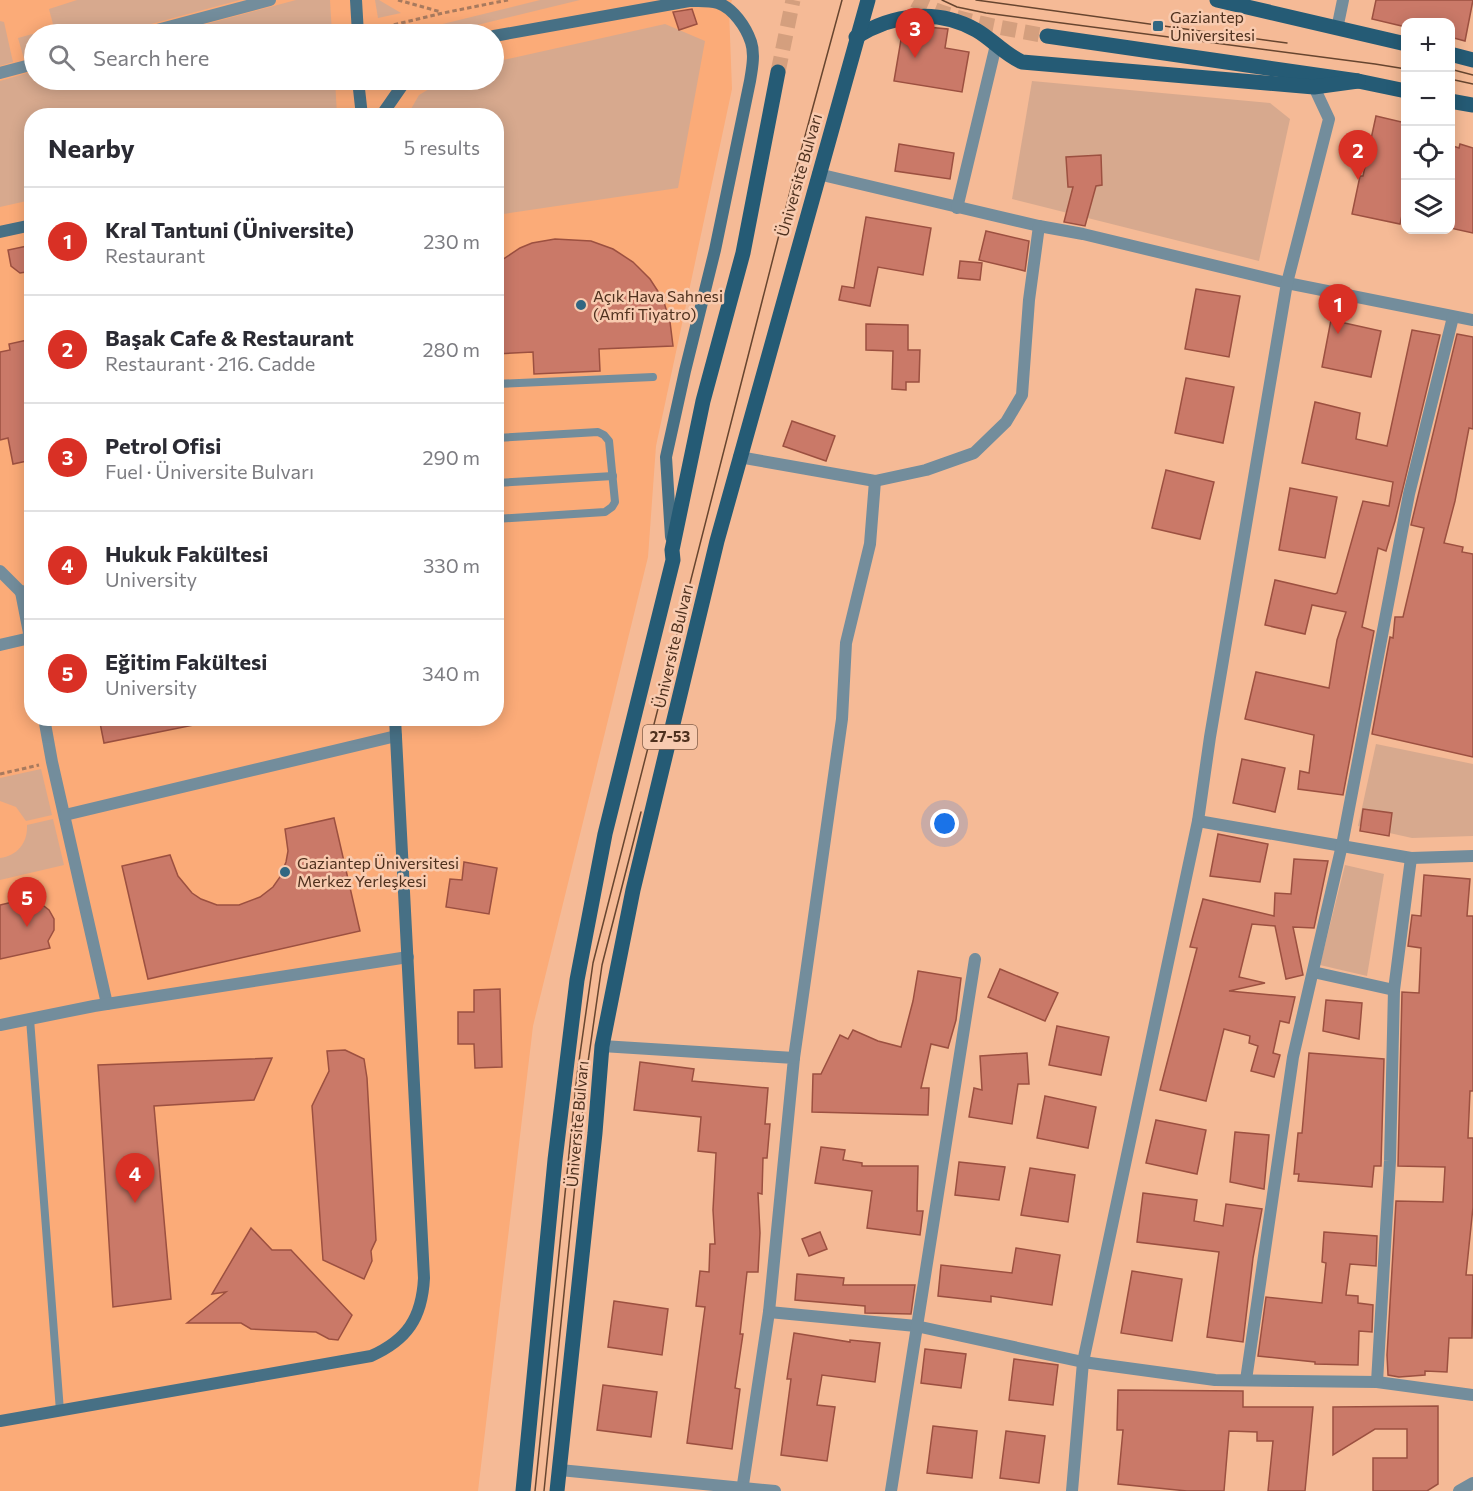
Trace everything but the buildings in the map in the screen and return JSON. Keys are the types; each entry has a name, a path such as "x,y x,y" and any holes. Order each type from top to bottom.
{"main road":[{"name":"Üniversite Bulvarı","path":"557,1491 602,1046 636,878 717,541 868,0"},
{"path":"1217,0 1401,43"},
{"path":"856,37 888,21 923,16 959,22 975,30 1012,58 1032,63 1314,87 1358,81"},
{"path":"1047,36 1358,81 1401,90"},
{"path":"1455,55 1473,60"},
{"name":"Üniversite Bulvarı","path":"523,1491 555,1160 577,980 605,834 673,560 672,550 703,401 743,253 778,72"},
{"path":"1455,101 1473,105"}],"street":[{"path":"180,24 270,0"},
{"path":"356,0 357,24"},
{"path":"1337,29 1343,0"},
{"path":"504,34 689,2 708,2 718,3 730,10 742,25 751,43 752,62 741,126 715,250 684,371 666,457 672,550"},
{"path":"957,208 996,45"},
{"path":"0,73 24,67"},
{"path":"1072,1491 1083,1362 1198,821 1210,737 1287,284 1329,119 1314,87"},
{"path":"359,90 361,108"},
{"path":"387,108 399,90"},
{"path":"818,174 957,208 1083,234 1287,284 1473,320"},
{"path":"740,457 875,481 926,470 974,453 1006,422 1022,395 1029,300 1039,226"},
{"path":"0,232 24,227"},
{"path":"1246,1380 1293,1057 1342,845 1409,494 1454,317"},
{"path":"742,1489 769,1312 794,1058 842,719 846,643 870,544 875,481"},
{"path":"0,571 24,589"},
{"path":"0,645 24,643"},
{"path":"45,726 107,1004"},
{"path":"0,1421 371,1356 390,1346 406,1332 420,1306 424,1278 395,726"},
{"path":"65,815 396,736"},
{"path":"1198,821 1411,858 1473,855"},
{"path":"1377,1382 1390,1161 1394,990 1411,858"},
{"path":"0,1025 107,1004 408,957"},
{"path":"891,1491 975,959"},
{"path":"1313,972 1394,990"},
{"path":"602,1046 794,1058"},
{"path":"769,1312 916,1326 1083,1362 1215,1380 1377,1382 1473,1395"},
{"path":"560,1470 775,1491"},
{"path":"1459,1491 1473,1484"}],"lane":[{"path":"504,384 653,377"},
{"path":"504,438 598,432 604,435 609,441 615,502 605,513 504,519"},
{"path":"504,483 613,476"},
{"path":"30,1019 60,1411"}],"path":[{"path":"398,0 443,13"},
{"path":"398,24 508,0"},
{"path":"0,774 52,762"}],"shaded area":[{"name":"Gaziantep Üniversitesi Merkez Yerleşkesi","path":"0,0 732,0 729,10 732,89 656,446 648,557 533,1026 478,1491 0,1491"},
{"path":"77,0 240,0 151,24 53,24 49,9"},
{"path":"296,0 330,0 331,24 206,24"},
{"path":"375,0 379,0 401,13 378,18"},
{"path":"540,0 580,0 481,24 443,24"},
{"path":"0,21 4,22 13,62 0,66"},
{"path":"665,24 705,41 678,188 504,214 504,108 412,108 419,95 427,90 504,90 504,60"},
{"path":"24,36 24,59 18,38"},
{"path":"24,74 24,90 336,90 337,108 24,108 24,202 0,207 0,81"},
{"path":"1032,81 1270,103 1290,119 1259,261 1012,199"},
{"path":"1376,744 1473,764 1473,836 1412,838 1358,826"},
{"path":"41,769 52,815 26,821 16,807 0,801 0,778"},
{"path":"53,819 64,865 0,880 0,858 12,855 20,848 26,837 27,825"},
{"path":"1345,865 1384,874 1367,976 1320,965"}],"tunnel":[{"path":"778,72 793,0"},
{"path":"914,0 961,19 1047,36"}],"tram line":[{"path":"535,1491 577,1075 593,963 792,184 842,0"},
{"path":"942,0 957,7 986,13 1401,68"},
{"path":"976,0 1287,43"},
{"path":"1455,70 1473,75"},
{"path":"1455,80 1473,84"},
{"path":"544,1491 586,1076 602,965 641,812"}],"place":[{"name":"Gaziantep Üniversitesi","path":"1158,26"},
{"name":"Petrol Ofisi","path":"915,58"},
{"name":"Başak Cafe & Restaurant","path":"1358,180"},
{"name":"Açık Hava Sahnesi (Amfi Tiyatro)","path":"581,305"},
{"name":"Kral Tantuni (Üniversite)","path":"1338,334"},
{"name":"Gaziantep Üniversitesi Merkez Yerleşkesi","path":"285,872"},
{"name":"Eğitim Fakültesi","path":"27,927"},
{"name":"Hukuk Fakültesi","path":"135,1203"}]}
